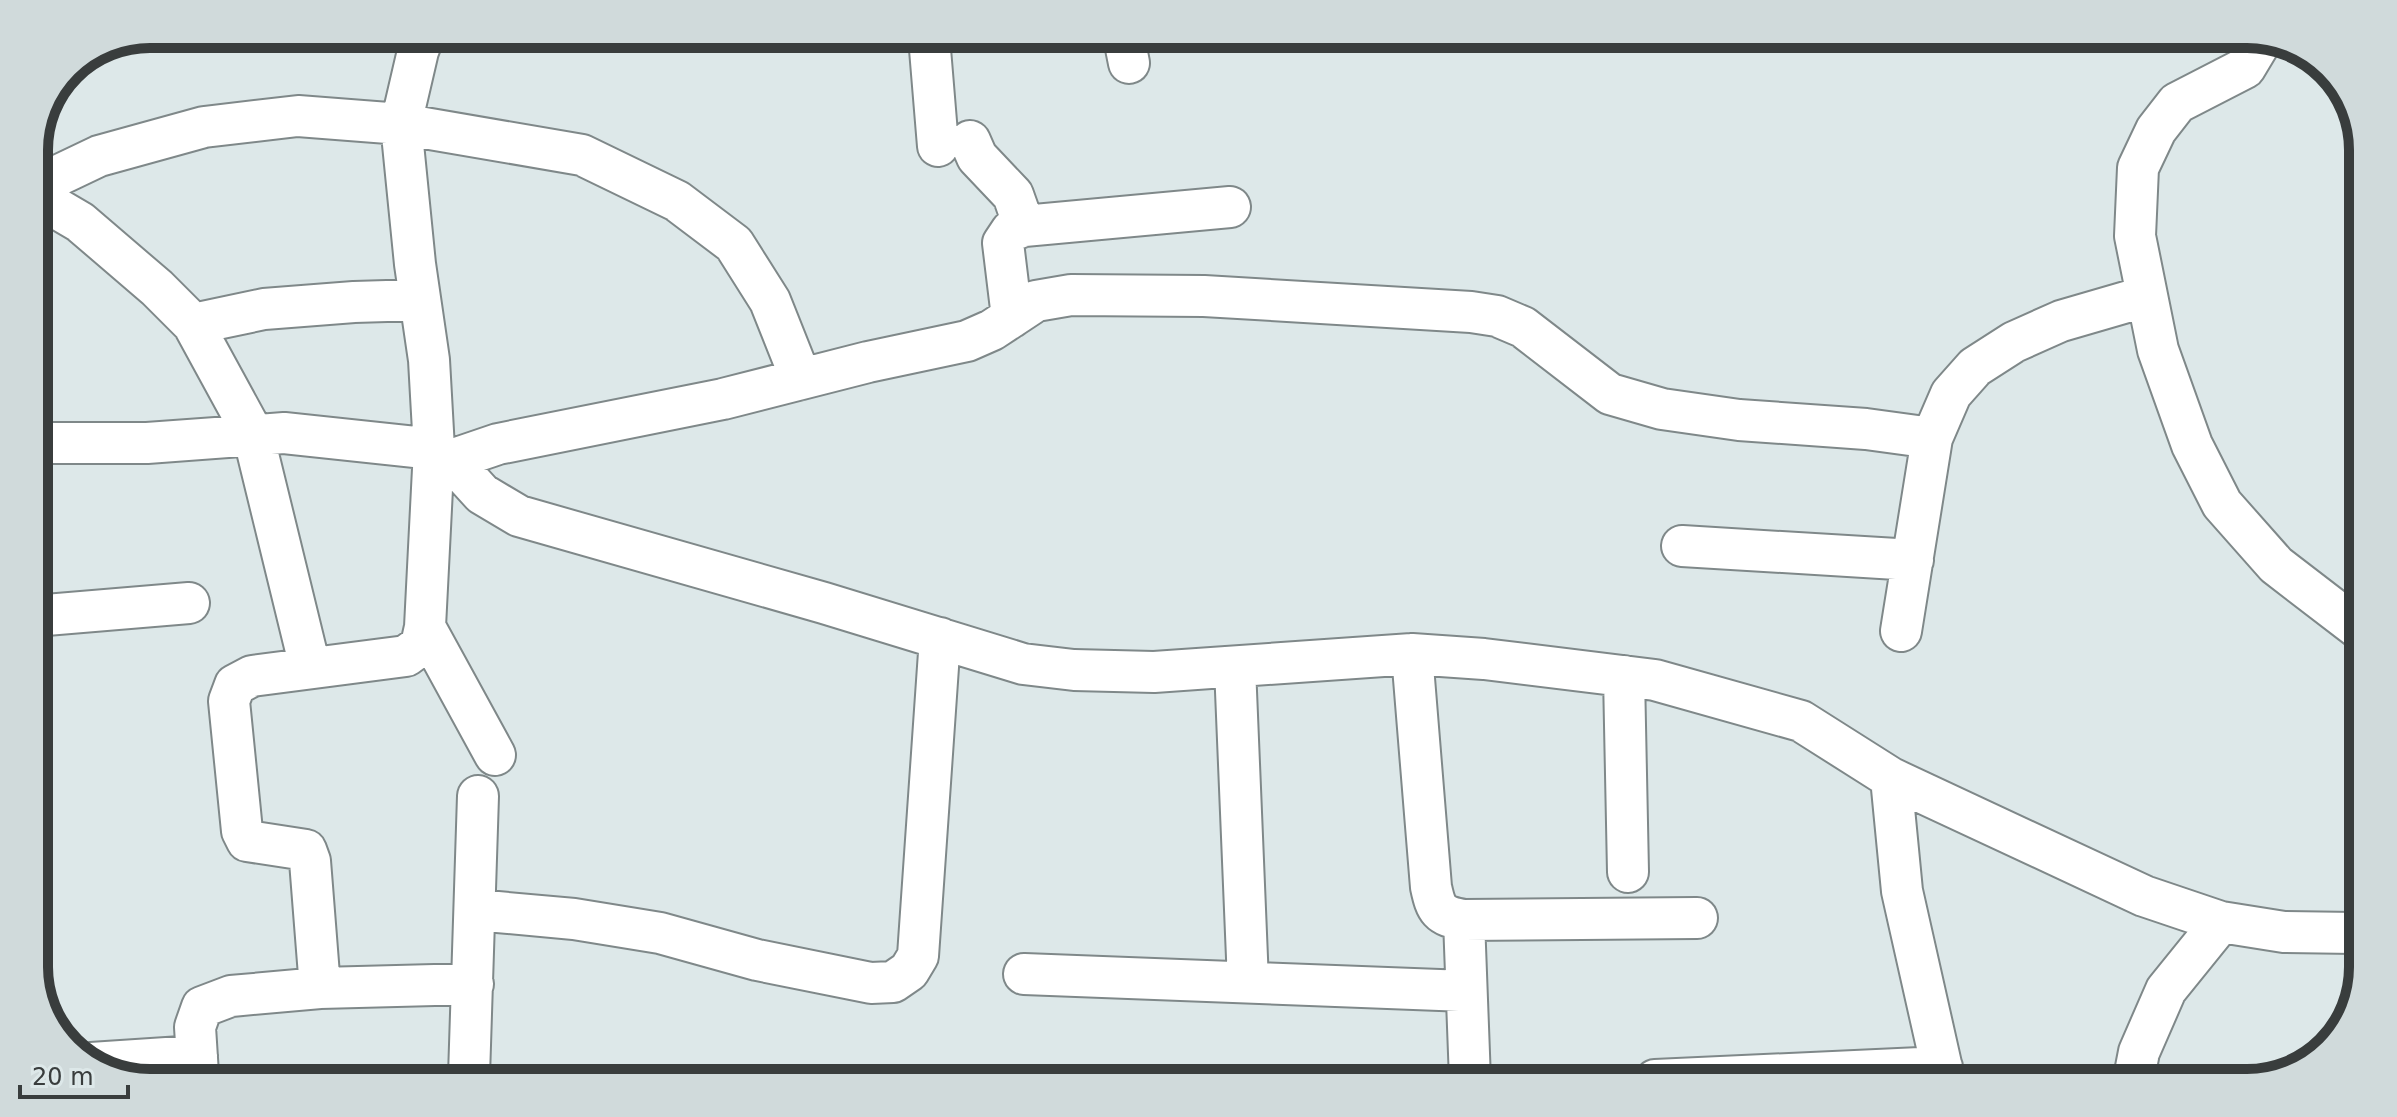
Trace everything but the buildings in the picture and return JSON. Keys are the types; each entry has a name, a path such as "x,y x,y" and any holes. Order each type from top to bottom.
{"street":[{"path":"320,988 310,861 306,850 247,841 242,831 229,701 235,685 252,676 406,656 421,645 442,455 420,300 401,124 419,48"},
{"path":"932,48 954,143 977,157 1013,195 1024,226"},
{"path":"2256,49 2245,68 2177,103 2156,130 2138,168 2135,236 2158,350 2192,445 2222,504 2276,565 2349,621"},
{"path":"48,180 99,156 204,127 298,116 401,124 582,155 677,201 734,244 770,301 801,379"},
{"path":"48,203 80,222 157,288 193,324 253,434 310,667"},
{"path":"1012,317 1003,243 1011,231 1024,226 1230,207"},
{"path":"48,443 147,443 284,433 442,455 723,399 868,362 967,341 992,330 1036,301 1071,295 1204,296 1497,316 1523,327 1610,394 1662,409 1739,420 1866,429 1932,438"},
{"path":"1901,631 1932,438 1951,394 1975,367 2014,342 2061,321 2147,296"},
{"path":"193,324 264,309 420,300"},
{"path":"442,455 482,494 519,516 1023,664 1074,670 1154,672 1412,654 1484,659 1655,680 1801,721 1891,778 2144,896 2221,922 2284,932 2349,933"},
{"path":"1682,546 1913,560"},
{"path":"48,615 189,603"},
{"path":"425,627 495,755"},
{"path":"475,910 574,919 660,933 771,963 871,983 893,982 909,971 918,956 940,638"},
{"path":"1412,654 1435,907 1448,917 1464,920 1697,918"},
{"path":"1235,667 1248,982"},
{"path":"1624,676 1628,872"},
{"path":"1891,778 1902,891 1943,1069"},
{"path":"469,1069 478,796"},
{"path":"1464,920 1470,1069"},
{"path":"2136,1069 2139,1052 2166,990 2221,922"},
{"path":"1024,974 1466,991"},
{"path":"119,1064 197,1065 195,1027 202,1007 231,996 320,988 473,984"}]}
